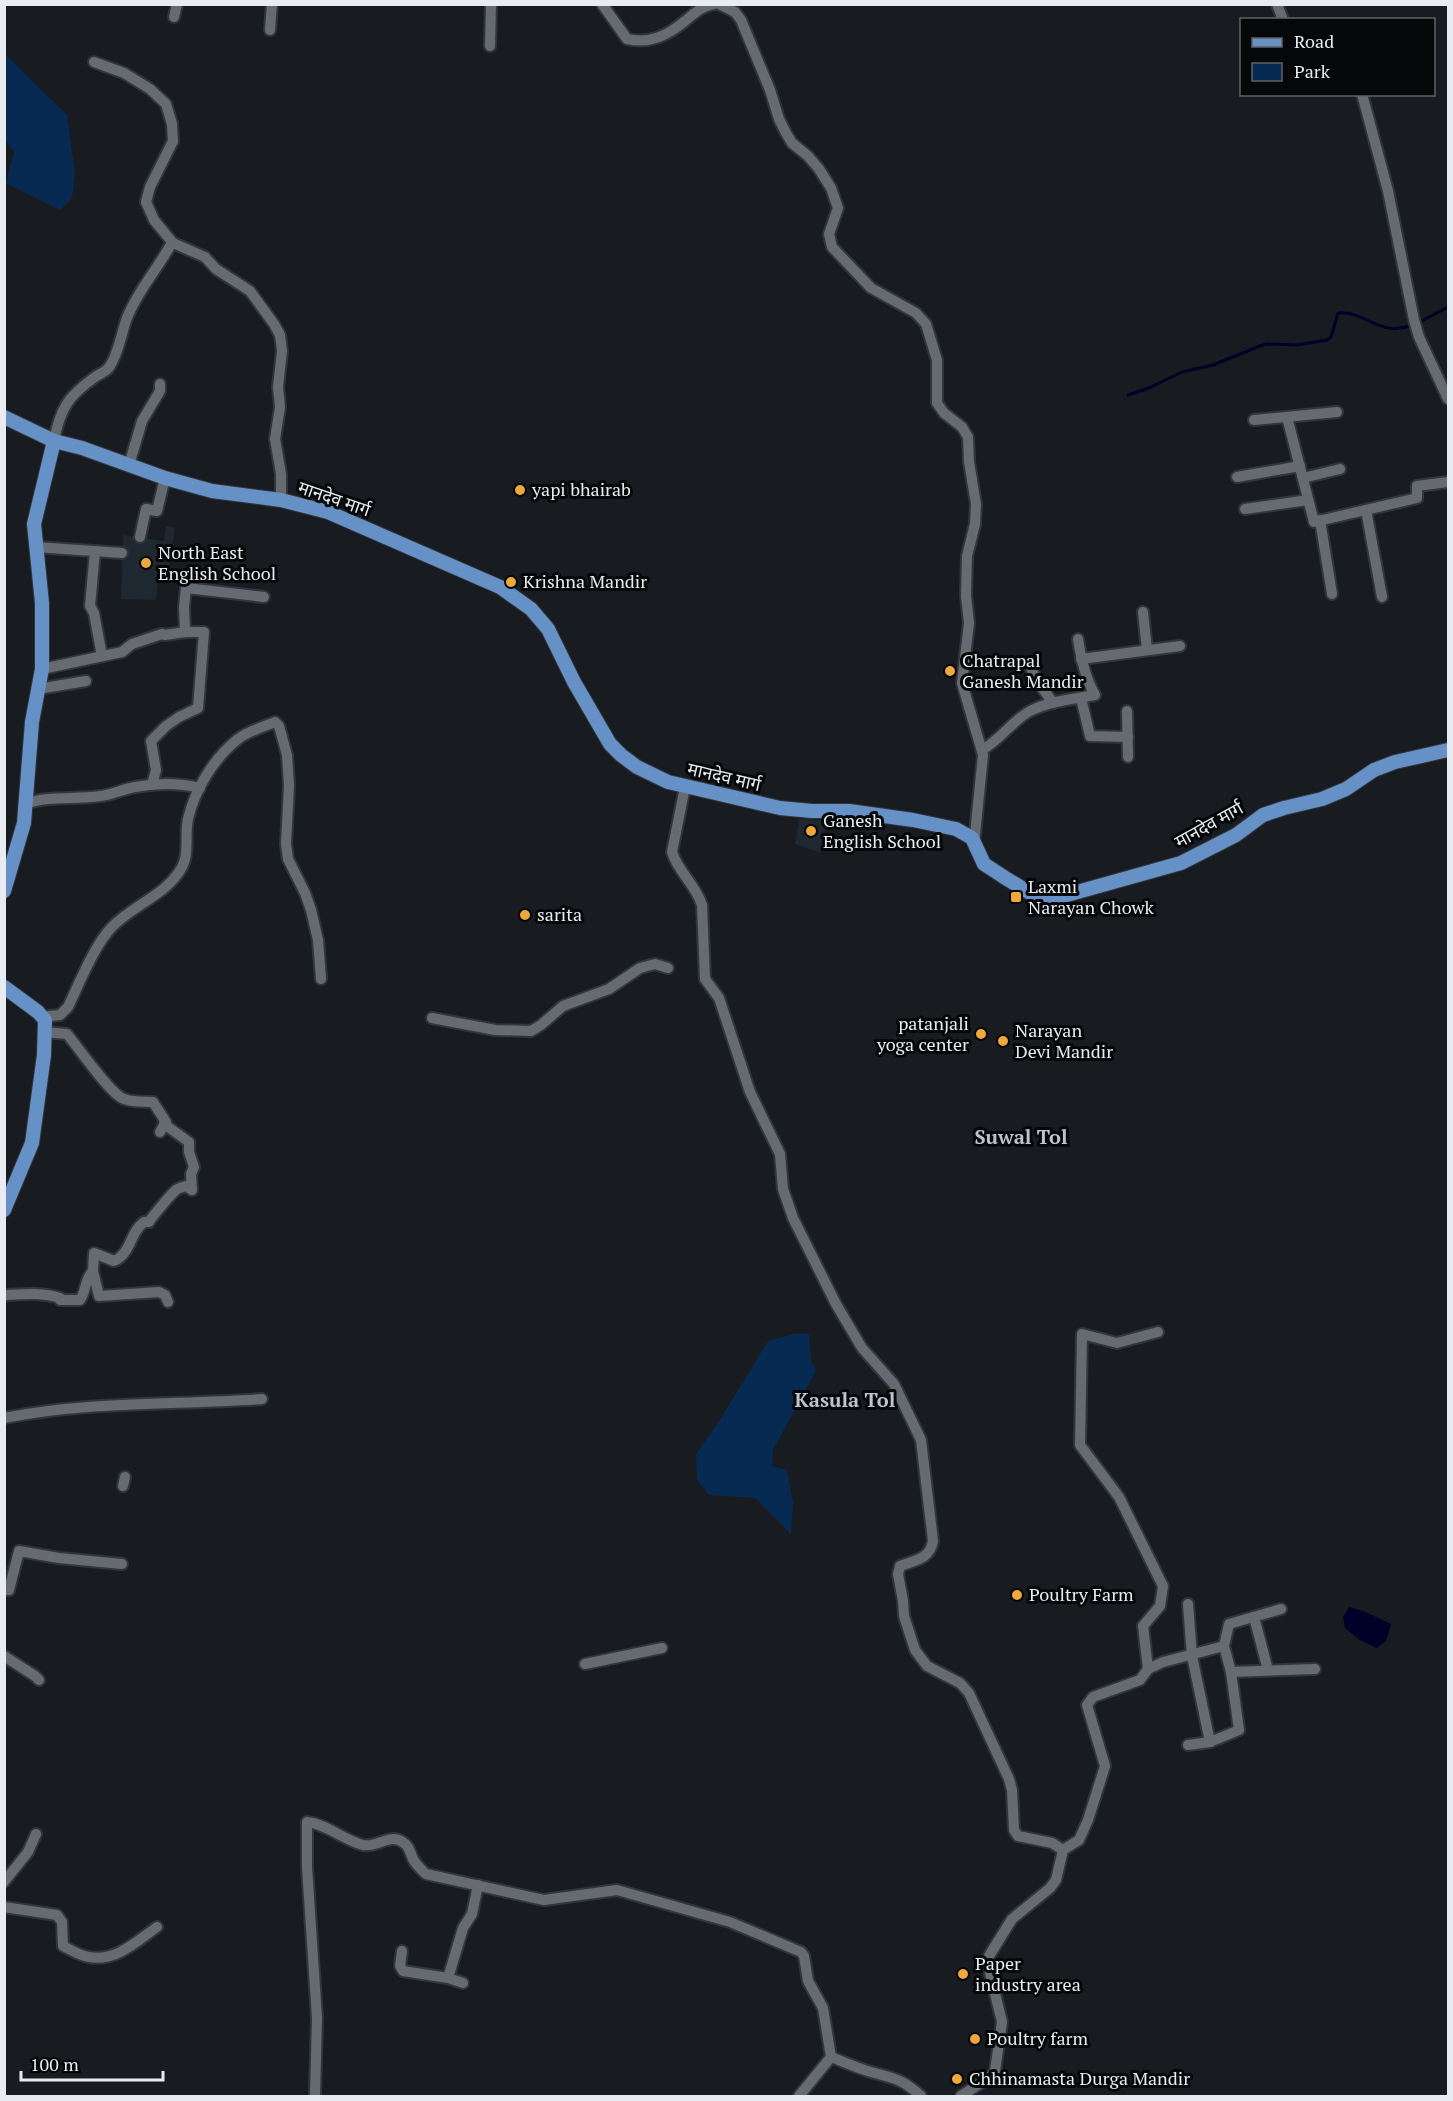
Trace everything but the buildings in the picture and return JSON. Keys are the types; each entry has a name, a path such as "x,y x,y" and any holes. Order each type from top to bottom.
{"main road":[{"name":"मानदेव मार्ग","path":"4,417 54,441 82,448 165,478 212,491 281,500 328,512 500,586 531,609 548,628 574,682 610,744 637,767 668,782 685,787 780,808 849,811 956,829 972,838 984,864 1032,894 1049,897 1062,896 1181,863 1236,835 1263,815 1322,799 1346,789 1374,770 1395,762 1449,750"},
{"path":"5,889 24,823 32,722 42,669 42,603 34,524 54,441"},
{"path":"4,987 38,1012 44,1026 44,1055 32,1143 4,1210"}],"street":[{"path":"174,17 177,4"},
{"path":"270,30 272,4"},
{"path":"490,46 491,4"},
{"path":"603,4 627,39 638,41 656,39 678,27 698,10 714,4"},
{"path":"719,4 735,12 741,20 786,133 792,143 819,169 831,188 838,208 829,234 832,248 871,288 916,313 926,324 937,360 938,403 944,413 962,427 968,437 975,524 967,556 966,596 969,622 962,683 982,750 974,845"},
{"path":"94,62 124,73 150,89 166,104 172,124 173,141 150,187 146,202 154,220 173,243 205,257 216,269 250,291 280,335 282,351 278,387 280,407 275,439 281,474 281,500"},
{"path":"1363,96 1393,210 1419,338 1449,399"},
{"path":"54,441 57,423 64,406 83,386 107,370 112,363 127,318 135,302 173,243"},
{"path":"129,465 142,421 160,391 160,384"},
{"path":"1254,420 1337,412"},
{"path":"1287,417 1314,522 1417,498 1417,486 1449,482"},
{"path":"1237,477 1300,466"},
{"path":"1303,478 1340,470"},
{"path":"140,537 147,509 157,511 165,478"},
{"path":"1245,509 1308,500"},
{"path":"1366,510 1382,597"},
{"path":"1320,520 1332,594"},
{"path":"36,547 122,553"},
{"path":"95,551 90,606 94,613 102,656"},
{"path":"185,632 186,588 264,597"},
{"path":"1143,612 1147,650"},
{"path":"42,669 122,652 132,644 162,634 204,632 198,708 172,722 151,741 156,770 152,785"},
{"path":"982,750 1029,712 1053,703 1095,695 1081,659 1078,639"},
{"path":"1081,659 1180,646"},
{"path":"1030,666 1053,703"},
{"path":"38,689 86,681"},
{"path":"1081,698 1090,736 1128,737"},
{"path":"1127,711 1128,757"},
{"path":"168,1302 165,1295 159,1292 99,1296 93,1271 94,1253 114,1261 118,1260 130,1246 139,1226 144,1222 149,1222 177,1189 186,1186 192,1190 191,1174 194,1167 189,1152 189,1142 162,1128 166,1122 153,1102 123,1099 108,1087 99,1072 67,1034 44,1026 49,1016 60,1015 68,1007 101,941 110,928 165,887 181,870 187,853 188,820 200,788 217,758 239,737 275,722 279,726 289,785 286,844 288,859 306,893 311,910 318,940 321,979"},
{"path":"26,804 39,799 101,796 152,785 179,783 200,788"},
{"path":"685,787 672,852 675,861 699,896 702,905 705,979 719,998 750,1092 780,1154 783,1189 793,1218 861,1348 894,1384 921,1440 933,1541 932,1550 926,1556 900,1566 898,1574 904,1616 915,1650 927,1666 965,1687 976,1705 1009,1779 1012,1790 1012,1822 1018,1836 1053,1843 1063,1850"},
{"path":"432,1018 495,1030 531,1030 541,1025 563,1006 609,989 640,968 655,964 668,968"},
{"path":"4,1295 31,1293 54,1296 60,1300 80,1300 93,1271"},
{"path":"1148,1669 1143,1626 1160,1606 1163,1586 1119,1497 1080,1445 1083,1334 1117,1343 1158,1332"},
{"path":"4,1418 45,1410 92,1406 262,1399"},
{"path":"4,1590 9,1590 19,1551 59,1558 122,1564"},
{"path":"1188,1604 1192,1656 1210,1742"},
{"path":"1188,1745 1210,1742 1239,1730 1231,1672 1224,1646 1230,1624 1281,1610"},
{"path":"1254,1617 1268,1670"},
{"path":"961,2097 995,2071 1002,2022 990,1973 989,1956 1012,1919 1050,1888 1056,1880 1063,1850 1079,1840 1088,1820 1105,1766 1087,1705 1093,1697 1140,1680 1148,1669 1163,1662 1224,1646"},
{"path":"585,1664 662,1648"},
{"path":"4,1656 39,1680"},
{"path":"1231,1672 1315,1669"},
{"path":"315,2097 317,2018 307,1867 307,1822 316,1823 343,1838 364,1845 396,1839 408,1847 414,1860 426,1874 544,1900 617,1890 730,1922 792,1948 804,1956 808,1981 823,2008 831,2057 799,2097"},
{"path":"4,1881 28,1852 36,1834"},
{"path":"448,1978 463,1928 472,1914 478,1885"},
{"path":"4,1907 57,1915 62,1922 63,1946 88,1957 105,1958 123,1952 157,1927"},
{"path":"402,1951 400,1966 404,1971 448,1978 463,1983"},
{"path":"831,2057 871,2072 896,2078 921,2097"}],"shaded area":[{"name":"North East English School","path":"166,526 175,528 168,574 159,573 156,600 121,599 123,535 164,541"},
{"name":"Ganesh English School","path":"799,819 823,820 826,826 820,853 795,844"},
{"path":"1349,1607 1391,1624 1386,1641 1377,1648 1360,1640 1345,1628 1343,1617"}],"green space":[{"path":"4,53 67,115 75,174 72,198 60,210 6,183 14,152 5,140"},
{"path":"793,1334 809,1334 811,1360 816,1371 773,1450 772,1466 787,1470 793,1503 791,1534 755,1498 709,1495 697,1480 696,1454 768,1341"}],"waterway":[{"path":"1418,323 1448,307"},
{"path":"1128,395 1182,372 1213,365 1267,344 1297,345 1327,340 1331,337 1338,313 1356,315 1390,328 1412,325"}],"place":[{"name":"yapi bhairab","path":"520,490"},
{"name":"North East English School","path":"146,563"},
{"name":"Krishna Mandir","path":"511,582"},
{"name":"Chatrapal Ganesh Mandir","path":"950,671"},
{"name":"Ganesh English School","path":"811,831"},
{"name":"Laxmi Narayan Chowk","path":"1016,897"},
{"name":"sarita","path":"525,915"},
{"name":"patanjali yoga center","path":"981,1034"},
{"name":"Narayan Devi Mandir","path":"1003,1041"},
{"name":"Poultry Farm","path":"1017,1595"},
{"name":"Paper industry area","path":"963,1974"},
{"name":"Poultry farm","path":"975,2039"},
{"name":"Chhinamasta Durga Mandir","path":"957,2079"}],"district":[{"name":"Suwal Tol","path":"1021,1137"},
{"name":"Kasula Tol","path":"845,1400"}]}
